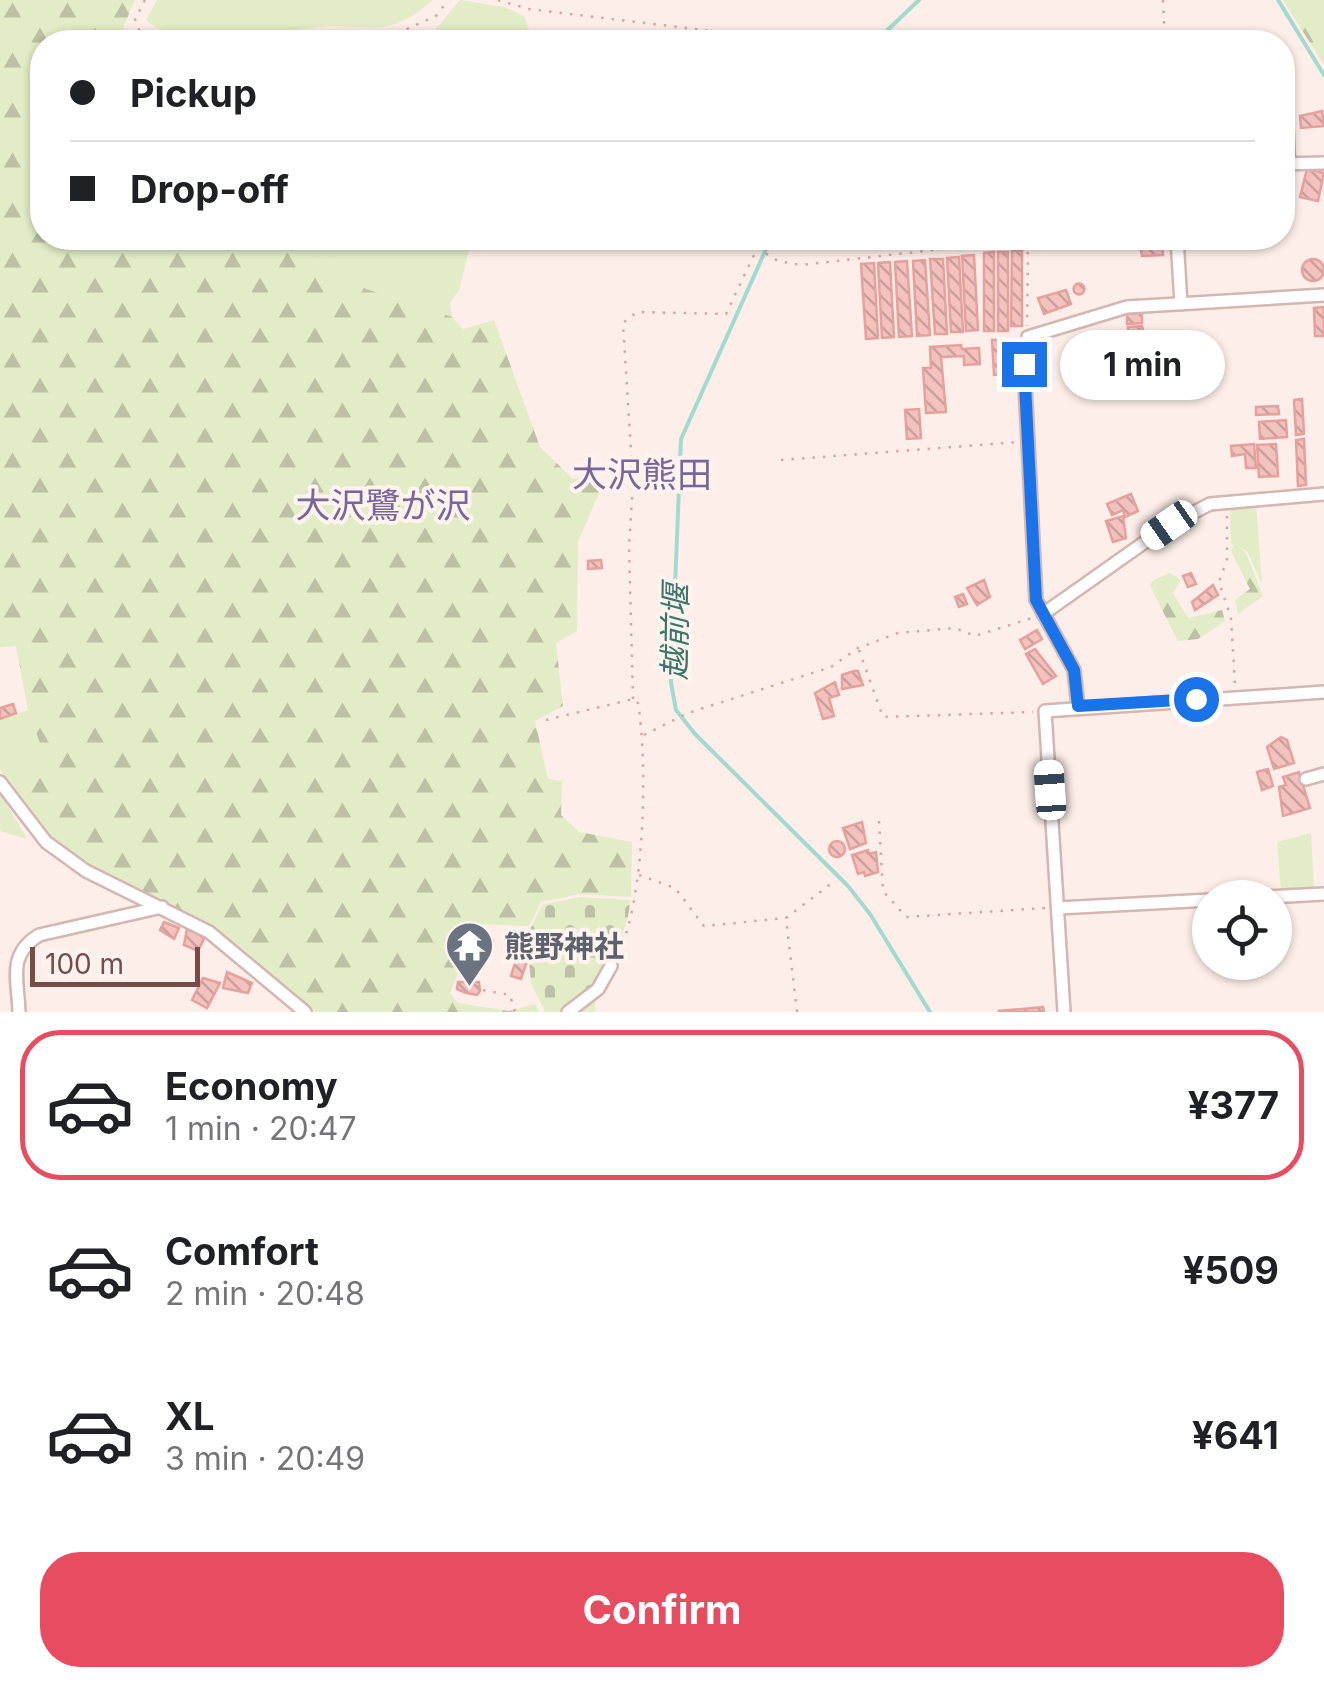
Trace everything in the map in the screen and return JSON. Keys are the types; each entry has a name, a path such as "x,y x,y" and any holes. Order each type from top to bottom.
{"street":[{"path":"1295,164 1324,163"},
{"path":"1178,250 1180,304"},
{"path":"1078,706 1074,670 1036,600 1024,364 1028,338 1126,307 1324,295"},
{"path":"1043,614 1169,525 1227,500 1324,494"},
{"path":"1064,1012 1045,711 1324,692"},
{"path":"1306,779 1324,774"},
{"path":"0,782 46,842 86,870 209,932 305,1012"},
{"path":"1292,896 1324,894"},
{"path":"1058,908 1192,901"},
{"path":"19,1012 14,974 24,944 40,934 162,907"},
{"path":"568,1012 598,989 611,966"}],"path":[{"path":"139,30 135,19 145,0"},
{"path":"405,30 436,16 448,0"},
{"path":"498,0 528,9 702,30"},
{"path":"1163,0 1164,30"},
{"path":"611,966 628,935 638,874 644,735 638,704 632,699 629,546 633,482 624,322 637,312 722,317 757,250"},
{"path":"760,250 801,265 928,250"},
{"path":"1026,250 1028,338"},
{"path":"781,460 1028,442"},
{"path":"1227,500 1226,559 1219,582 1232,618 1236,697"},
{"path":"644,735 686,715 831,667 858,648 898,633 954,628 975,636 1043,614"},
{"path":"858,648 883,717 1045,711"},
{"path":"546,720 632,699"},
{"path":"880,821 883,891 906,917 1058,908"},
{"path":"638,874 675,888 704,926 786,918 832,883"},
{"path":"786,918 796,1012"},
{"path":"483,990 510,994 515,1012"}],"green space":[{"path":"0,0 135,0 125,30 30,30 30,250 309,250 366,289 452,317 463,329 494,320 540,447 573,479 592,476 599,493 578,542 577,631 556,643 563,706 535,721 548,779 562,781 561,815 579,832 632,842 631,897 580,894 541,902 529,926 477,924 450,993 458,1003 509,1011 535,1004 539,1012 315,1012 215,929 92,865 53,838 22,798 49,768 28,710 16,646 0,647"},
{"path":"157,0 433,0 412,16 387,26 163,30 146,20"},
{"path":"460,0 504,7 524,16 529,30 435,30"},
{"path":"1283,0 1324,0 1324,65"},
{"path":"309,250 469,250 459,290 450,303 452,317 366,289"},
{"path":"1256,503 1262,584 1247,551 1231,544 1230,505"},
{"path":"1235,544 1246,553 1263,596 1238,614 1235,600 1250,589 1231,551"},
{"path":"1170,573 1181,580 1173,593 1188,618 1222,610 1225,621 1198,639 1178,641 1150,586 1152,581"},
{"path":"28,710 49,768 22,798 0,770 0,719"},
{"path":"0,793 27,839 0,831"},
{"path":"1311,833 1314,888 1292,889 1292,880 1280,880 1277,842"},
{"path":"580,897 630,900 628,916 599,983 596,1012 545,1012 531,983 529,961 517,956 542,905"}],"building":[{"path":"1322,111 1324,126 1301,128 1300,116"},
{"path":"1307,169 1324,173 1318,201 1300,197"},
{"path":"1141,250 1163,250 1163,255 1142,256"},
{"path":"1012,251 1022,251 1022,326 1011,326"},
{"path":"994,252 994,331 984,331 984,253"},
{"path":"998,252 1008,252 1008,331 998,331"},
{"path":"974,255 978,330 966,331 962,256"},
{"path":"959,257 963,332 951,332 947,258"},
{"path":"930,259 943,259 947,334 935,334"},
{"path":"1313,259 1321,262 1321,278 1313,281 1305,278 1302,270 1305,262"},
{"path":"925,260 930,335 917,336 913,261"},
{"path":"907,261 912,336 899,337 895,262"},
{"path":"890,262 894,337 882,338 878,263"},
{"path":"874,263 878,338 866,339 861,264"},
{"path":"1079,283 1085,289 1079,295 1073,289"},
{"path":"1066,290 1071,304 1044,314 1038,298"},
{"path":"1324,307 1324,336 1315,336 1314,308"},
{"path":"1142,313 1142,323 1127,324 1127,314"},
{"path":"1142,326 1149,351 1129,352 1128,327"},
{"path":"1006,339 1016,339 1018,374 1008,374"},
{"path":"992,340 1003,340 1005,374 994,375"},
{"path":"961,345 962,349 979,348 980,364 964,365 964,356 941,357 946,412 926,413 923,368 931,368 930,347"},
{"path":"1302,399 1304,434 1296,435 1294,400"},
{"path":"1278,406 1279,414 1256,415 1256,407"},
{"path":"919,409 921,438 907,439 905,410"},
{"path":"1286,420 1287,437 1260,439 1259,422"},
{"path":"1304,439 1306,485 1298,486 1296,440"},
{"path":"1254,444 1256,468 1246,468 1245,454 1232,456 1231,446"},
{"path":"1276,444 1278,476 1259,477 1257,445"},
{"path":"1131,494 1138,511 1125,517 1123,510 1112,515 1107,504"},
{"path":"1123,516 1126,538 1113,542 1106,521"},
{"path":"601,560 602,568 588,569 588,561"},
{"path":"1191,573 1196,584 1188,587 1183,576"},
{"path":"984,580 990,597 977,605 967,588"},
{"path":"1213,585 1218,595 1195,610 1192,602"},
{"path":"963,594 967,604 959,607 955,597"},
{"path":"1037,630 1042,639 1025,649 1020,640"},
{"path":"1035,649 1056,676 1043,684 1026,654"},
{"path":"858,671 863,685 842,689 842,675"},
{"path":"835,682 839,695 829,698 834,716 823,719 815,693"},
{"path":"13,704 16,713 0,719 0,708"},
{"path":"1281,737 1287,740 1294,763 1274,769 1267,747"},
{"path":"1268,769 1273,786 1262,790 1257,772"},
{"path":"1299,772 1310,808 1283,816 1279,787 1286,785 1283,777"},
{"path":"862,822 866,843 850,849 843,828"},
{"path":"837,841 845,849 837,857 829,849"},
{"path":"868,850 869,854 876,852 878,872 865,876 864,872 858,874 852,855"},
{"path":"164,922 179,928 174,939 160,930"},
{"path":"187,929 205,937 198,951 184,945"},
{"path":"481,938 493,940 490,955 478,953"},
{"path":"517,957 527,961 521,979 511,976"},
{"path":"227,972 252,983 248,993 223,988"},
{"path":"203,978 220,983 207,1008 192,1000"},
{"name":"熊野神社","path":"458,982 479,982 480,991 477,995 466,993 457,989"},
{"path":"1043,1007 1044,1012 999,1012 999,1011"}],"waterway":[{"name":"越前堰","path":"888,30 919,0"},
{"name":"越前堰","path":"1278,0 1324,75"},
{"name":"越前堰","path":"766,250 681,439 671,683 676,710 695,734 848,886 870,914 930,1012"}],"place":[{"name":"熊野神社","path":"469,988"}],"district":[{"name":"大沢熊田","path":"642,474"},
{"name":"大沢鷺が沢","path":"383,505"}],"route":[{"path":"1024,364 1036,600 1074,670 1078,706 1196,699"}]}
